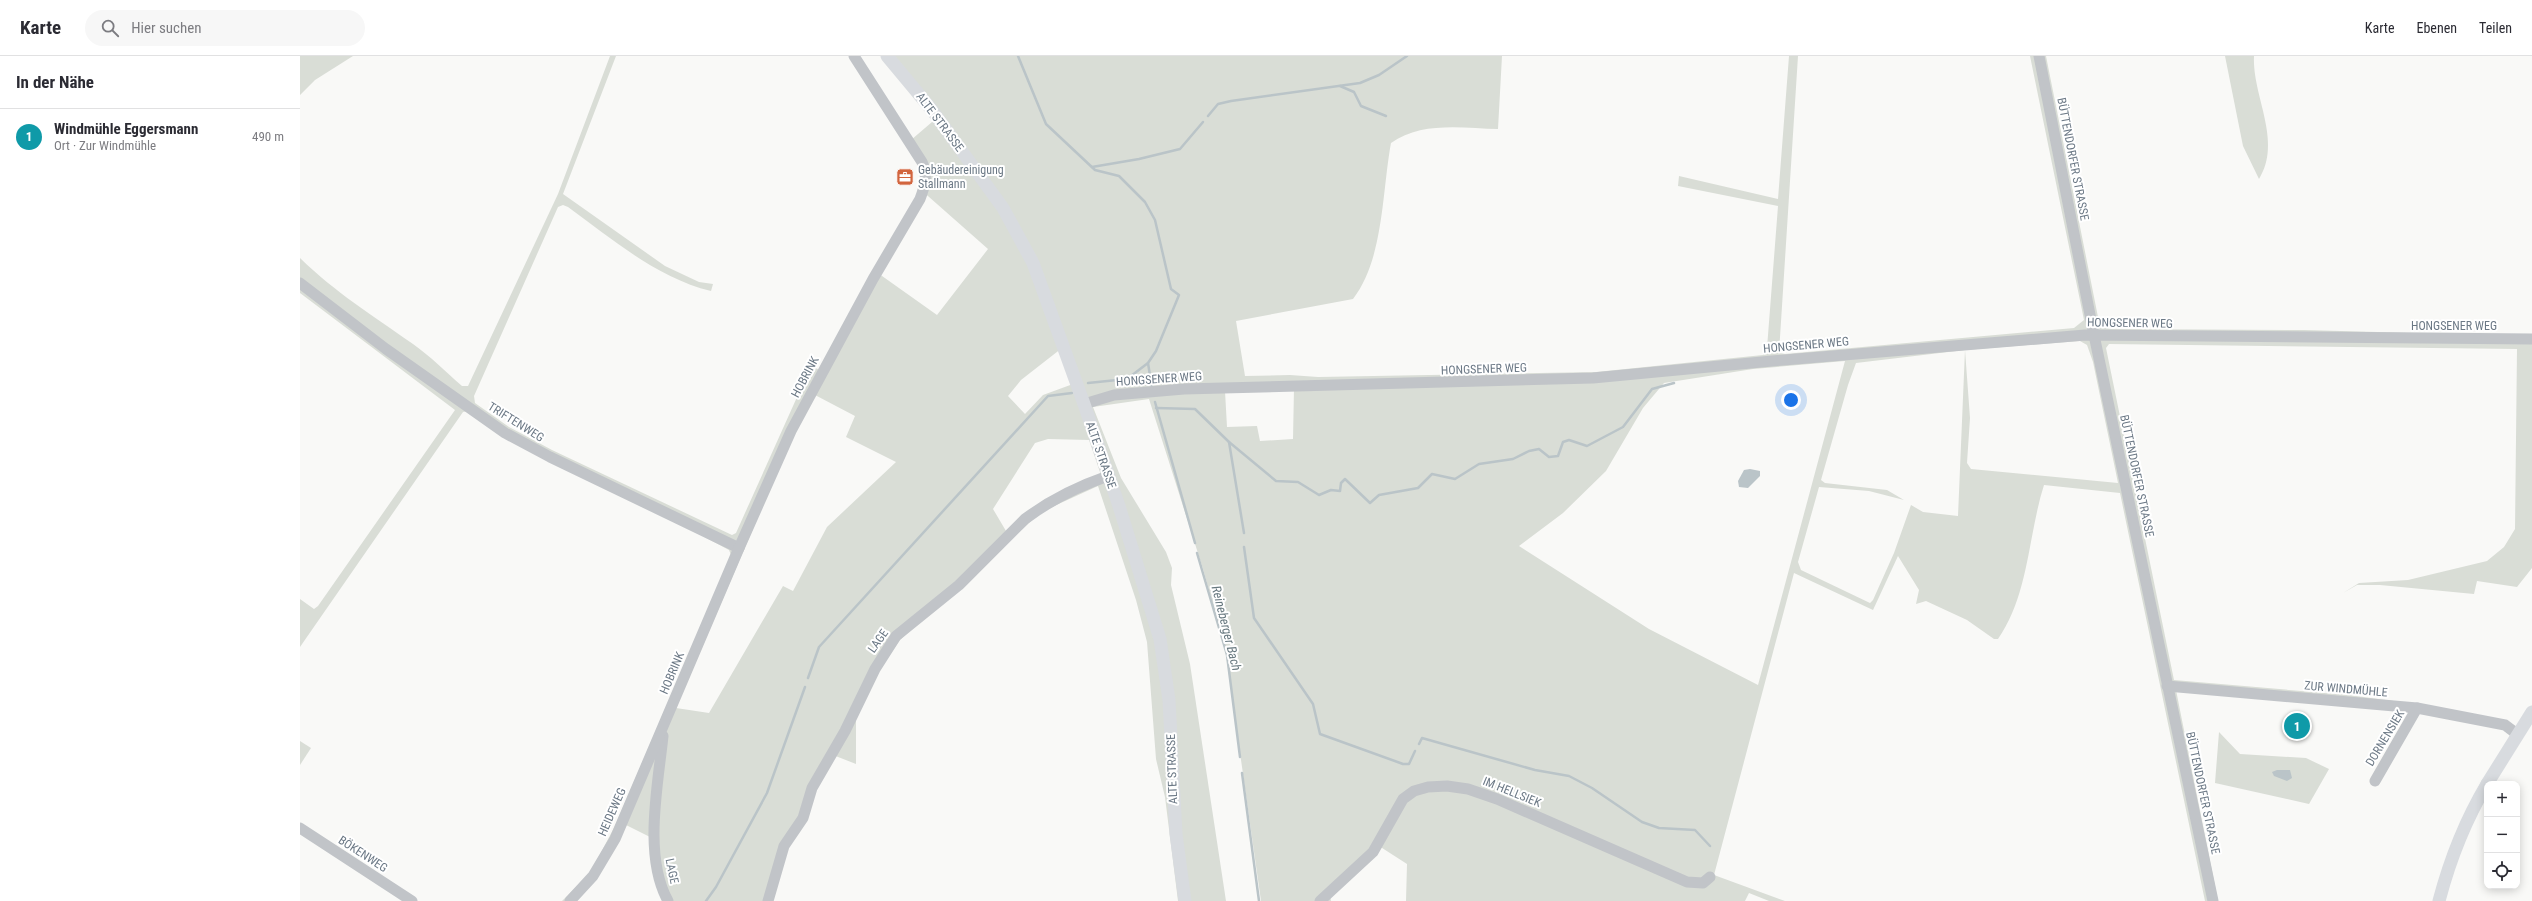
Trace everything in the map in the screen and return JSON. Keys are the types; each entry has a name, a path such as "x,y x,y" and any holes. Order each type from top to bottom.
{"main road":[{"name":"ALTE STRASSE","path":"887,56 932,110 1003,208 1033,263 1084,404 1160,639 1169,700 1174,812 1185,901"},
{"path":"2489,781 2532,712"},
{"path":"2438,901 2459,838 2472,808 2484,789"}],"street":[{"name":"HOBRINK","path":"664,726 739,548 791,431 873,279 920,199 924,187 926,170 922,162 854,56"},
{"name":"BÜTTENDORFER STRASSE","path":"2039,56 2094,335 2213,901"},
{"name":"TRIFTENWEG","path":"300,283 386,349 505,433 550,457 739,548"},
{"name":"HONGSENER WEG","path":"1084,404 1114,395 1184,389 1593,378 1772,361 2094,335 2532,339"},
{"name":"LAGE","path":"768,901 784,846 803,818 812,788 845,731 875,669 896,636 959,585 1025,519 1037,510 1089,482 1108,476"},
{"name":"ZUR WINDMÜHLE","path":"2167,686 2417,708 2505,725 2517,734"},
{"name":"DORNENSIEK","path":"2375,781 2417,708"},
{"name":"LAGE","path":"664,726 655,813 654,853 663,892 668,901"},
{"name":"HEIDEWEG","path":"570,901 593,876 615,839 664,726"},
{"name":"IM HELLSIEK","path":"1320,901 1373,852 1403,799 1414,791 1428,787 1447,786 1468,789 1497,799 1688,882 1703,883 1710,877"},
{"name":"BÖKENWEG","path":"300,828 412,901"}],"shaded area":[{"path":"300,56 353,56 315,80 300,95"},
{"path":"610,56 616,56 563,194 665,266 699,282 713,284 711,291 672,277 618,244 568,207 563,205 558,207 474,396 475,403 509,427 552,450 732,535 736,533 811,366 820,370 875,271 937,315 988,249 920,189 923,171 911,140 939,116 889,56 1502,56 1498,129 1443,127 1415,131 1391,143 1376,245 1371,264 1363,283 1353,299 1236,321 1245,376 1290,375 1318,377 1596,372 1763,355 1767,348 1778,206 1678,186 1679,176 1778,199 1789,56 1798,56 1779,353 1785,354 2074,328 2084,320 2030,56 2046,56 2098,317 2103,326 2110,329 2304,330 2488,335 2532,334 2532,568 2517,587 2477,581 2474,594 2380,585 2357,585 2343,593 2359,583 2408,580 2487,561 2504,547 2515,529 2517,349 2109,344 2106,348 2174,680 2348,695 2424,705 2176,690 2218,901 2205,901 2120,493 2044,485 2022,584 2008,622 1998,639 1994,639 1967,620 1926,601 1916,604 1919,590 1898,556 1873,610 1794,573 1714,875 1785,901 1769,901 1749,893 1745,901 1406,901 1407,864 1379,846 1330,896 1331,901 1261,901 1225,647 1203,569 1149,399 1093,407 1121,478 1166,552 1172,568 1171,585 1190,664 1226,901 1178,901 1165,797 1156,759 1147,642 1136,600 1098,486 1041,512 900,640 878,672 856,716 856,764 833,755 792,835 771,901 664,901 652,838 626,825 574,901 562,901 590,873 615,826 731,555 729,550 468,411 463,412 300,647 300,599 314,609 318,606 455,410 300,293 300,258 341,293 432,359 462,386 468,386 558,194","holes":["2080,341 2087,345 2093,362 2118,483 1971,469 1967,463 1970,418 1965,350","1062,348 1073,384 1043,395 1025,414 1008,396 1021,380","1965,350 1958,516 1923,512 1911,505 1894,553 1873,600 1870,603 1801,570 1798,562 1819,487 1869,491 1904,500 1887,490 1825,483 1821,480 1848,385 1856,363","1845,361 1758,685 1649,629 1519,546 1563,513 1606,471 1643,408 1664,383 1753,369","1294,388 1293,439 1260,441 1257,426 1227,427 1225,391","815,395 855,416 846,437 896,462 827,527 793,591 783,586 709,713 676,708 789,445","1048,439 1089,440 1101,475 1006,531 993,509 1035,443"]},
{"path":"2225,56 2254,56 2257,87 2265,118 2268,149 2266,164 2259,179 2243,146"},
{"path":"1750,469 1760,471 1760,476 1748,488 1739,487 1738,481 1744,470"},
{"path":"2219,732 2240,754 2306,758 2329,769 2309,804 2215,783"},
{"path":"300,741 311,748 300,765"},
{"path":"2277,770 2290,770 2292,778 2287,781 2274,776 2272,772"}],"waterway":[{"name":"Reineberger Bach","path":"1018,56 1046,124 1095,170 1119,176 1145,202 1155,220 1171,289 1179,295 1156,351 1148,363 1152,388"},
{"path":"1208,116 1218,104 1231,101 1360,83 1379,75 1407,56"},
{"path":"1340,86 1354,92 1361,106 1386,116"},
{"path":"1092,167 1139,159 1180,149 1203,122"},
{"path":"1088,383 1127,379 1148,363"},
{"path":"1229,442 1276,481 1298,482 1319,495 1331,490 1340,491 1341,483 1345,479 1370,503 1379,495 1418,488 1432,474 1455,479 1479,464 1513,459 1529,451 1539,449 1549,457 1558,456 1563,442 1569,440 1587,446 1623,427 1652,389 1674,383"},
{"path":"808,678 819,647 1048,396 1072,393"},
{"name":"Reineberger Bach","path":"1155,402 1195,543"},
{"path":"1156,408 1195,409 1229,442 1244,533"},
{"path":"1244,547 1254,618 1313,704 1320,734 1403,764 1409,764 1415,751"},
{"name":"Reineberger Bach","path":"1197,553 1227,655 1240,757"},
{"path":"706,901 716,887 767,793 805,687"},
{"path":"1419,744 1422,738 1535,770 1569,776 1592,788 1642,822 1659,828 1695,830 1710,846"},
{"name":"Reineberger Bach","path":"1242,773 1259,901"}],"place":[{"name":"Gebäudereinigung Stallmann","path":"905,177"},
{"name":"Windmühle Eggersmann","path":"2297,726"}]}
